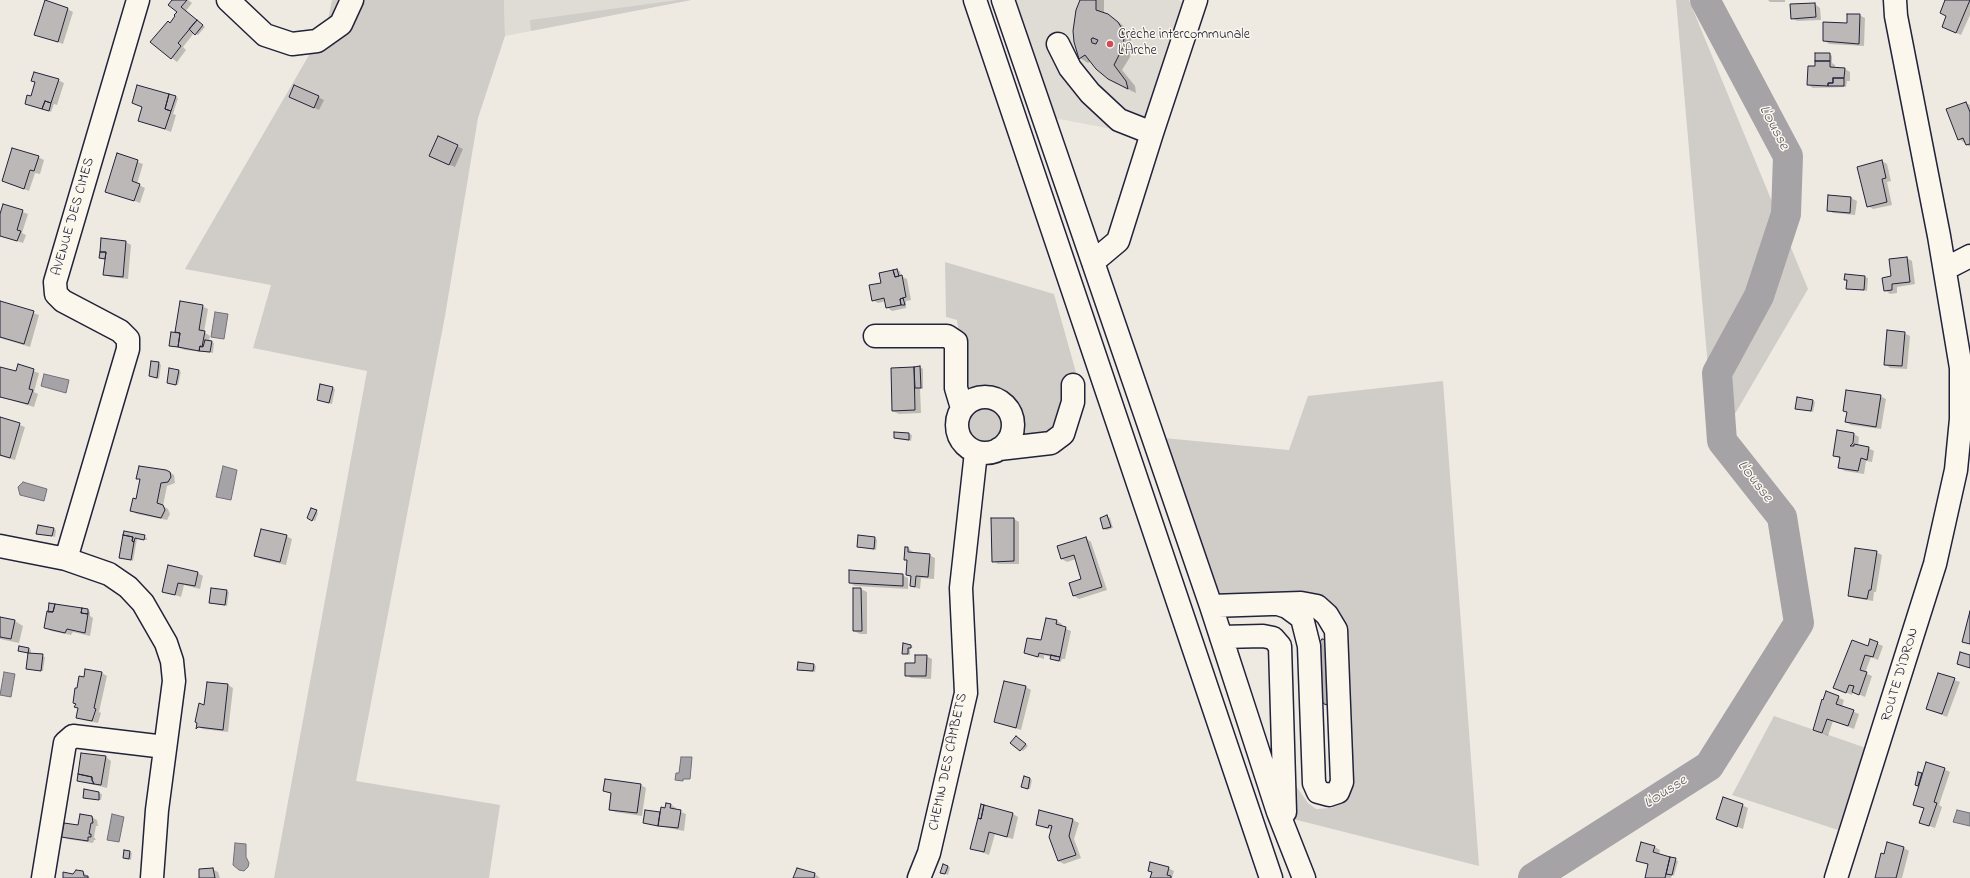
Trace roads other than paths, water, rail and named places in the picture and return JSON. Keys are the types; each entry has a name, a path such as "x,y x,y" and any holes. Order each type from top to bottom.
{"street":[{"name":"AVENUE DES CIMES","path":"66,559 128,349 128,339 120,331 63,301 56,294 55,282 138,0"},
{"path":"228,0 266,35 292,44 317,41 341,24 352,0"},
{"path":"975,0 1271,878"},
{"path":"1003,0 1211,606 1285,831 1304,878"},
{"path":"1093,262 1118,241 1196,0"},
{"name":"ROUTE D'IDRON","path":"1836,878 1930,581 1951,500 1956,470 1965,369 1896,16 1895,0"},
{"path":"1058,44 1070,68 1090,93 1119,120 1152,133"},
{"path":"1945,269 1970,256"},
{"path":"875,336 947,336 956,342 956,388 962,408"},
{"path":"999,449 1051,443 1063,434 1073,402 1073,385"},
{"path":"988,397 1006,406 1011,415 1012,429 1007,443 999,449 992,453 976,452 962,442 956,425 962,408 970,401 988,397"},
{"name":"CHEMIN DES CAMBETS","path":"919,878 928,853 966,693 961,588 976,452"},
{"path":"0,546 66,559 109,574 128,587 143,603 166,643 172,661 174,681 165,747 152,878"},
{"path":"1211,606 1302,603 1317,606 1328,615 1336,630 1342,782 1338,792 1328,795 1318,792 1314,783 1310,646 1302,618 1286,607 1278,604"},
{"path":"1221,637 1263,636 1273,638 1280,646 1285,831"},
{"path":"43,878 65,743 73,736 165,747"}],"waterway":[{"name":"L'Ousse","path":"1533,878 1709,766 1799,623 1782,517 1722,441 1717,373 1759,296 1786,214 1788,156 1705,0"}],"place":[{"name":"Crèche intercommunale L'Arche","path":"1110,44"}]}
